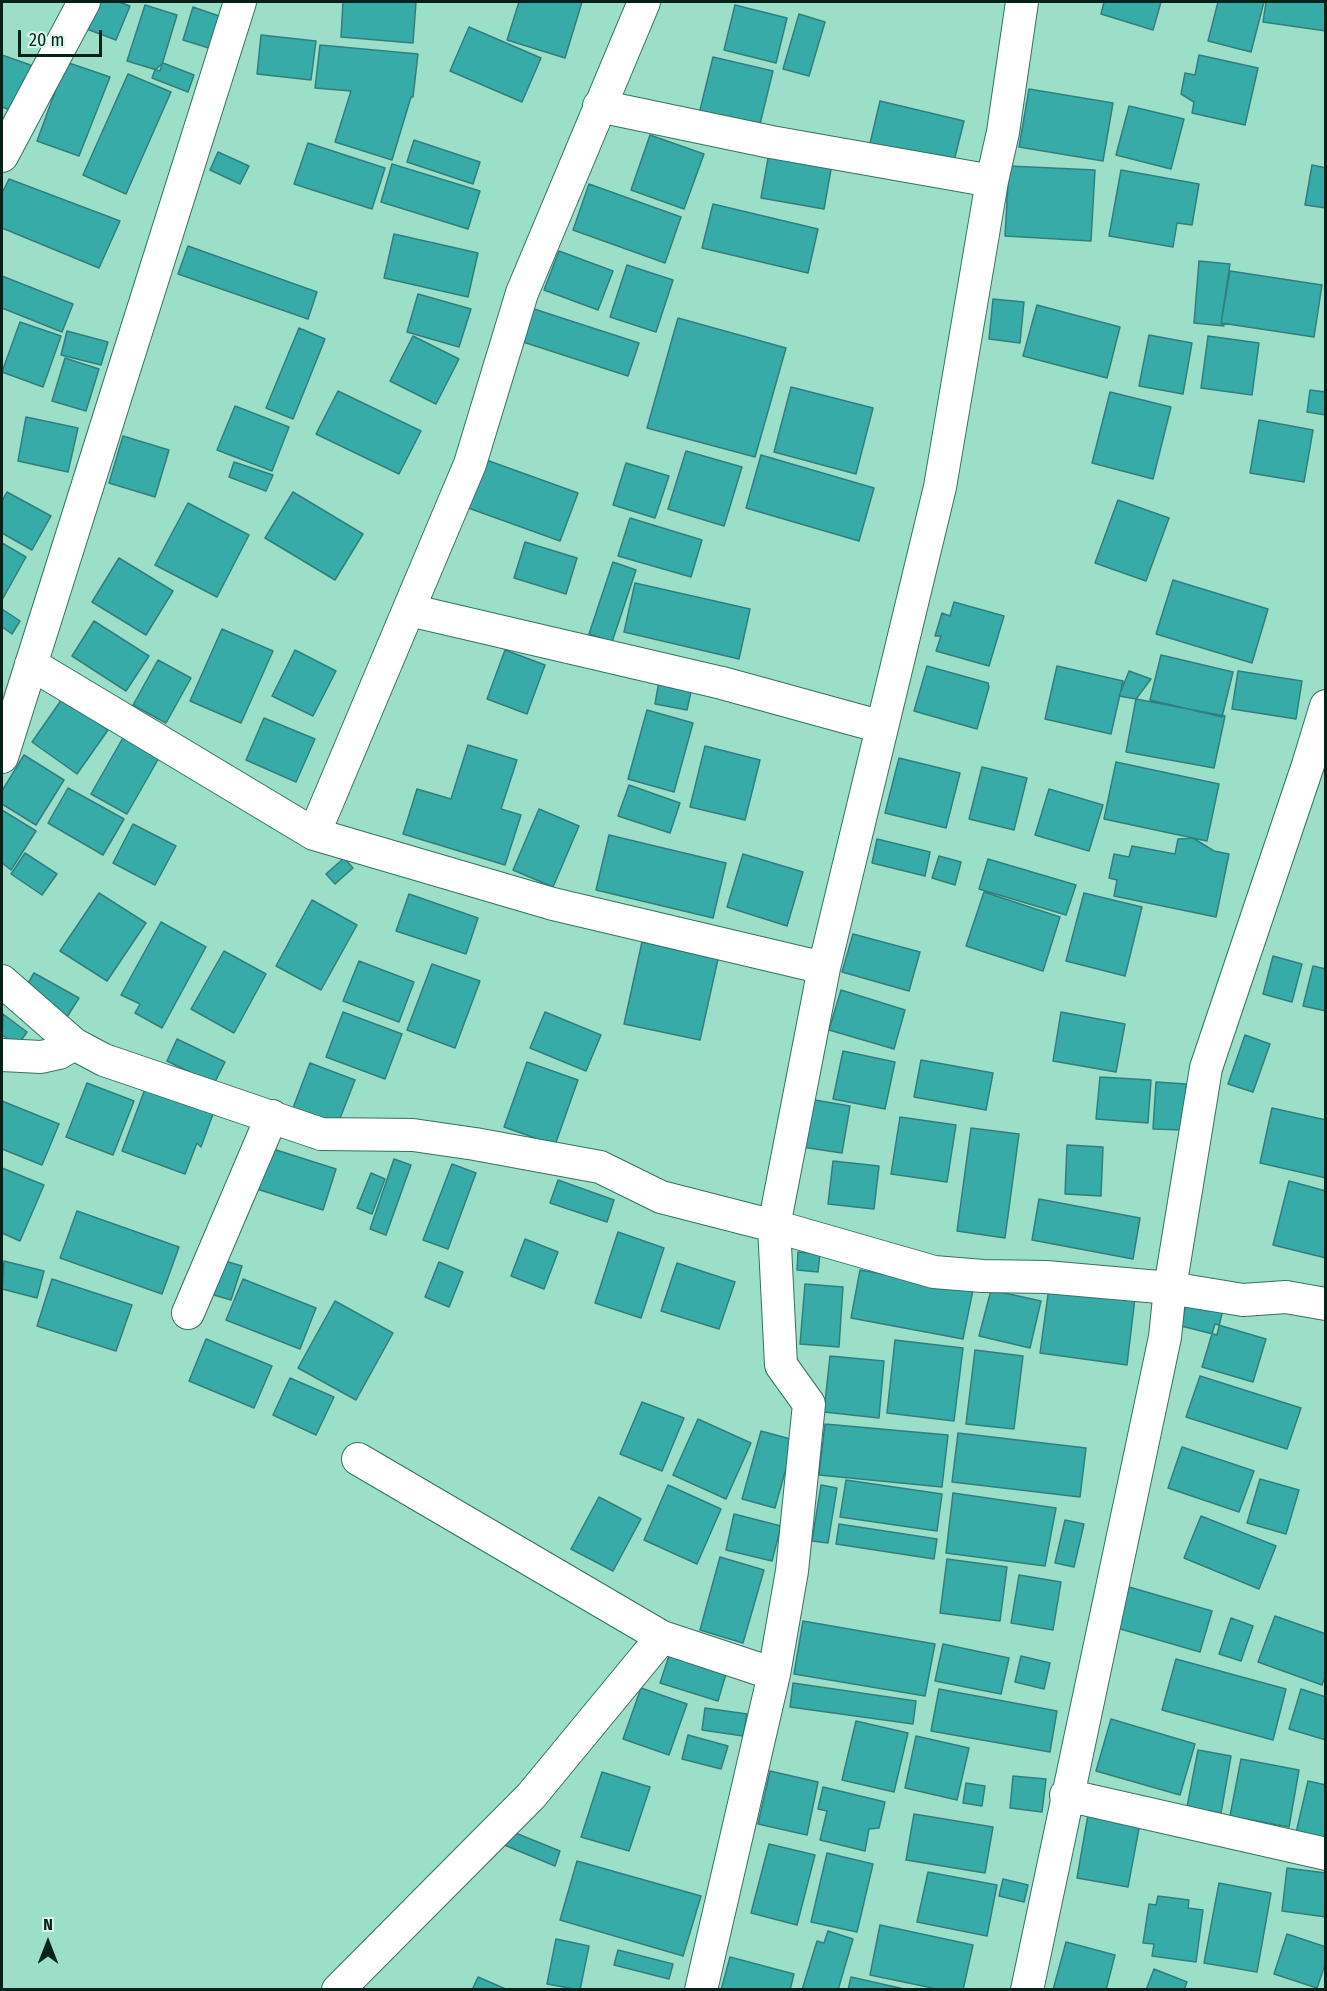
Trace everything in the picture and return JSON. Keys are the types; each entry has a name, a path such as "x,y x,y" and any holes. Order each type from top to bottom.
{"street":[{"path":"2,156 84,2"},
{"path":"2,757 240,2"},
{"path":"314,834 470,464 522,293 644,2"},
{"path":"701,1989 774,1674 792,1570 809,1404 781,1365 774,1226 824,968 940,486 992,181 1003,132 1022,2"},
{"path":"599,106 771,142 992,181"},
{"path":"409,610 722,683 882,727"},
{"path":"31,664 314,834 553,904 824,968"},
{"path":"1027,1989 1066,1795 1165,1337 1170,1288 1206,1068 1317,766 1326,706"},
{"path":"2,981 74,1044 104,1060 321,1134 413,1135 600,1167 661,1197 774,1226 934,1272 983,1276 1046,1277 1170,1288 1243,1300 1286,1297 1326,1304"},
{"path":"2,1055 41,1057 58,1053 74,1044"},
{"path":"188,1312 272,1116"},
{"path":"358,1459 662,1637 774,1674"},
{"path":"338,1989 403,1927 531,1796 662,1637"},
{"path":"1066,1795 1326,1854"}],"building":[{"path":"95,2 119,2 130,6 116,40 84,28"},
{"path":"343,2 416,2 413,43 341,37"},
{"path":"519,2 582,2 565,58 507,40"},
{"path":"1104,2 1161,2 1153,30 1101,14"},
{"path":"1218,2 1264,2 1251,52 1208,41"},
{"path":"1266,2 1326,2 1326,31 1263,22"},
{"path":"145,5 177,15 160,71 127,61"},
{"path":"735,5 787,18 776,63 724,50"},
{"path":"193,7 222,17 212,49 183,40"},
{"path":"799,14 825,22 809,76 783,69"},
{"path":"469,27 541,58 522,102 450,71"},
{"path":"261,35 316,41 311,80 257,74"},
{"path":"320,45 418,54 413,97 411,97 392,160 335,142 351,91 315,88"},
{"path":"2,55 36,67 18,113 2,107"},
{"path":"1199,55 1258,68 1245,125 1192,113 1194,102 1181,94 1185,73 1195,75"},
{"path":"713,57 773,71 759,128 699,114"},
{"path":"66,62 110,77 79,156 37,141"},
{"path":"163,63 194,75 188,92 152,78 155,70"},
{"path":"128,74 171,92 126,194 83,175"},
{"path":"1029,89 1113,103 1103,161 1019,147"},
{"path":"880,101 964,121 951,173 868,152"},
{"path":"1129,106 1184,119 1171,169 1116,155"},
{"path":"650,135 704,154 684,209 631,190"},
{"path":"414,140 480,162 473,184 407,162"},
{"path":"308,143 385,168 372,209 294,184"},
{"path":"770,147 833,158 824,209 761,198"},
{"path":"218,152 249,166 240,184 210,170"},
{"path":"392,164 480,191 468,229 381,202"},
{"path":"1312,165 1326,168 1326,208 1305,205"},
{"path":"1009,166 1095,170 1091,241 1005,236"},
{"path":"1121,170 1199,184 1192,225 1177,223 1173,247 1109,236"},
{"path":"9,179 120,221 99,268 2,228 2,193"},
{"path":"589,184 681,217 665,263 573,230"},
{"path":"713,204 818,229 808,273 702,248"},
{"path":"394,234 478,253 468,297 384,278"},
{"path":"188,246 317,292 308,319 178,274"},
{"path":"559,251 613,271 598,310 544,290"},
{"path":"1199,261 1230,264 1221,323 1224,326 1194,323"},
{"path":"627,265 673,280 656,332 610,317"},
{"path":"1230,271 1322,285 1314,337 1221,323"},
{"path":"2,276 73,304 62,332 2,308"},
{"path":"418,294 471,309 459,347 407,332"},
{"path":"993,299 1024,302 1020,343 989,339"},
{"path":"1037,305 1120,327 1107,378 1023,356"},
{"path":"534,309 639,343 628,376 523,342"},
{"path":"678,318 786,348 755,457 647,428"},
{"path":"20,322 61,336 43,387 2,372"},
{"path":"299,328 325,339 293,419 266,408"},
{"path":"67,331 108,342 101,365 61,355"},
{"path":"1149,335 1192,343 1183,394 1139,386"},
{"path":"413,336 459,359 436,404 390,381"},
{"path":"1208,336 1259,343 1252,395 1201,388"},
{"path":"65,358 99,369 86,411 52,401"},
{"path":"791,387 873,408 856,474 774,452"},
{"path":"1310,390 1326,392 1326,415 1307,412"},
{"path":"338,391 421,431 399,474 316,434"},
{"path":"1110,392 1171,407 1153,479 1092,463"},
{"path":"235,406 289,427 272,471 217,450"},
{"path":"26,417 78,428 68,472 18,461"},
{"path":"1259,420 1313,430 1304,482 1250,473"},
{"path":"123,436 169,450 155,497 109,483"},
{"path":"686,451 742,467 724,526 668,509"},
{"path":"761,455 874,488 859,541 746,508"},
{"path":"478,457 578,493 560,541 460,505"},
{"path":"234,462 273,475 266,491 229,477"},
{"path":"626,463 669,476 655,518 613,505"},
{"path":"7,492 51,516 32,550 2,533 2,501"},
{"path":"293,492 363,534 335,580 265,538"},
{"path":"1118,500 1169,518 1146,581 1095,563"},
{"path":"188,503 249,535 217,597 155,565"},
{"path":"630,518 702,540 691,577 618,556"},
{"path":"525,542 577,558 566,594 514,578"},
{"path":"2,543 26,557 2,600"},
{"path":"119,558 173,591 146,635 92,602"},
{"path":"613,562 636,570 612,642 589,634"},
{"path":"1173,580 1268,609 1252,663 1156,634"},
{"path":"635,583 750,609 739,659 624,632"},
{"path":"954,602 1004,616 989,666 936,651 941,636 935,636 942,613 950,616"},
{"path":"2,609 20,621 12,634 2,627"},
{"path":"94,621 149,656 126,691 72,656"},
{"path":"222,629 273,651 241,723 190,701"},
{"path":"295,650 336,671 313,716 272,696"},
{"path":"505,650 545,665 527,714 487,699"},
{"path":"1161,655 1233,672 1222,717 1150,700"},
{"path":"158,660 191,678 166,723 133,705"},
{"path":"927,666 988,683 989,687 977,729 914,711"},
{"path":"1057,666 1123,681 1111,734 1045,719"},
{"path":"1129,671 1151,679 1136,699 1119,696"},
{"path":"1238,671 1302,681 1296,719 1232,709"},
{"path":"659,681 692,687 687,710 655,704"},
{"path":"62,699 108,730 77,774 32,742"},
{"path":"1136,699 1225,716 1214,768 1126,752"},
{"path":"647,710 693,723 674,792 628,779"},
{"path":"264,718 315,739 296,782 246,760"},
{"path":"124,736 160,756 127,814 91,794"},
{"path":"468,745 517,760 501,809 521,815 505,865 403,834 417,789 451,799"},
{"path":"705,746 760,760 745,820 690,807"},
{"path":"24,755 64,780 36,825 2,804 2,791"},
{"path":"899,758 960,773 946,828 885,813"},
{"path":"1116,762 1219,784 1207,841 1104,819"},
{"path":"982,767 1027,778 1014,830 969,819"},
{"path":"629,785 680,803 670,833 618,816"},
{"path":"68,788 124,819 103,855 48,823"},
{"path":"1049,789 1103,805 1089,851 1035,835"},
{"path":"539,809 579,826 553,887 513,870"},
{"path":"2,810 36,831 11,870 2,863"},
{"path":"133,824 176,846 155,885 113,863"},
{"path":"609,835 726,863 713,918 596,890"},
{"path":"1193,838 1214,851 1229,854 1216,917 1114,896 1117,880 1109,878 1114,854 1129,857 1132,846 1175,854 1178,839"},
{"path":"877,839 930,852 925,876 872,863"},
{"path":"25,853 57,874 42,895 11,874"},
{"path":"743,854 803,872 787,926 727,907"},
{"path":"939,856 961,862 955,885 932,878"},
{"path":"344,858 353,868 335,884 326,874"},
{"path":"988,859 1076,885 1066,915 979,889"},
{"path":"984,892 1060,917 1043,971 966,946"},
{"path":"99,893 146,923 107,981 60,951"},
{"path":"1084,893 1142,907 1125,976 1066,961"},
{"path":"409,894 478,918 466,954 396,931"},
{"path":"312,900 357,925 321,990 276,966"},
{"path":"161,922 206,947 162,1028 135,1013 140,1004 121,995"},
{"path":"853,934 920,952 909,991 842,972"},
{"path":"642,942 718,959 700,1040 624,1024"},
{"path":"224,951 266,974 234,1033 191,1009"},
{"path":"1273,956 1302,964 1292,1002 1263,994"},
{"path":"359,961 414,982 399,1022 343,1001"},
{"path":"432,964 480,981 455,1048 407,1030"},
{"path":"1313,966 1326,969 1326,1011 1303,1006"},
{"path":"34,973 79,998 67,1017 23,992"},
{"path":"841,990 905,1010 894,1049 829,1030"},
{"path":"343,1012 402,1034 385,1079 326,1057"},
{"path":"545,1012 601,1035 586,1071 530,1048"},
{"path":"1061,1012 1125,1024 1116,1072 1053,1061"},
{"path":"3,1014 27,1032 17,1046 2,1035"},
{"path":"1245,1035 1270,1044 1253,1092 1228,1084"},
{"path":"177,1039 225,1062 214,1084 167,1061"},
{"path":"843,1051 895,1062 885,1109 833,1099"},
{"path":"921,1060 993,1073 986,1110 914,1097"},
{"path":"527,1062 578,1080 555,1145 504,1127"},
{"path":"310,1063 355,1080 337,1126 293,1108"},
{"path":"1100,1077 1151,1080 1148,1123 1096,1119"},
{"path":"1156,1082 1186,1084 1184,1130 1153,1129"},
{"path":"87,1083 134,1101 113,1155 66,1137"},
{"path":"145,1089 213,1114 201,1147 197,1143 185,1174 122,1151"},
{"path":"809,1099 850,1106 842,1153 802,1147"},
{"path":"2,1101 59,1124 42,1165 2,1149"},
{"path":"1272,1108 1326,1120 1326,1178 1260,1163"},
{"path":"900,1117 956,1125 947,1182 891,1174"},
{"path":"971,1128 1019,1134 1005,1238 957,1231"},
{"path":"1067,1145 1103,1147 1101,1196 1065,1194"},
{"path":"270,1148 336,1169 323,1210 257,1189"},
{"path":"394,1159 411,1165 386,1235 370,1229"},
{"path":"833,1161 879,1166 874,1209 828,1204"},
{"path":"452,1164 476,1173 448,1249 423,1240"},
{"path":"2,1168 44,1185 20,1241 2,1233"},
{"path":"371,1173 385,1179 372,1214 357,1208"},
{"path":"558,1180 614,1200 607,1222 550,1203"},
{"path":"1289,1181 1326,1191 1326,1258 1273,1245"},
{"path":"1039,1199 1140,1218 1133,1259 1032,1240"},
{"path":"77,1211 179,1247 162,1294 60,1258"},
{"path":"618,1232 664,1248 641,1318 595,1303"},
{"path":"525,1239 558,1252 544,1289 511,1276"},
{"path":"798,1252 820,1254 818,1272 797,1270"},
{"path":"218,1259 242,1266 231,1300 207,1293"},
{"path":"4,1261 44,1271 37,1298 2,1289"},
{"path":"439,1262 463,1272 449,1307 425,1297"},
{"path":"677,1263 735,1282 719,1329 661,1311"},
{"path":"860,1270 973,1290 963,1339 851,1318"},
{"path":"52,1279 132,1305 116,1351 37,1326"},
{"path":"243,1279 316,1308 300,1349 226,1320"},
{"path":"805,1284 843,1287 839,1347 800,1344"},
{"path":"1049,1287 1135,1298 1127,1365 1040,1353"},
{"path":"991,1290 1041,1301 1030,1348 979,1336"},
{"path":"1187,1300 1223,1309 1217,1335 1181,1326"},
{"path":"335,1301 393,1333 356,1400 298,1368"},
{"path":"1215,1324 1266,1339 1253,1382 1202,1367"},
{"path":"206,1339 272,1366 254,1408 189,1381"},
{"path":"895,1340 963,1348 954,1421 887,1413"},
{"path":"975,1350 1023,1356 1014,1429 966,1424"},
{"path":"830,1356 884,1361 879,1418 824,1412"},
{"path":"1200,1376 1301,1408 1287,1449 1186,1417"},
{"path":"290,1378 334,1397 316,1435 273,1415"},
{"path":"642,1402 684,1418 662,1471 620,1454"},
{"path":"698,1419 751,1443 726,1499 673,1475"},
{"path":"825,1424 948,1435 942,1487 819,1475"},
{"path":"761,1431 794,1440 775,1508 742,1499"},
{"path":"958,1433 1086,1448 1080,1497 952,1482"},
{"path":"1182,1447 1254,1471 1239,1512 1168,1488"},
{"path":"1260,1479 1299,1490 1286,1534 1247,1523"},
{"path":"846,1480 942,1494 937,1531 840,1517"},
{"path":"668,1485 721,1509 697,1564 644,1540"},
{"path":"821,1485 837,1488 828,1543 812,1541"},
{"path":"953,1493 1056,1508 1045,1566 946,1553"},
{"path":"599,1497 641,1519 613,1571 571,1549"},
{"path":"734,1514 781,1526 772,1561 726,1550"},
{"path":"1201,1516 1276,1546 1259,1589 1184,1558"},
{"path":"1065,1520 1084,1524 1074,1567 1055,1563"},
{"path":"839,1524 937,1539 934,1559 836,1544"},
{"path":"720,1557 764,1570 743,1643 700,1630"},
{"path":"947,1559 1007,1567 1000,1621 940,1613"},
{"path":"1019,1575 1061,1582 1053,1630 1011,1623"},
{"path":"1129,1587 1212,1611 1200,1652 1117,1628"},
{"path":"1275,1616 1326,1634 1326,1674 1322,1685 1258,1662"},
{"path":"1231,1618 1253,1626 1241,1661 1219,1654"},
{"path":"803,1621 935,1644 925,1696 794,1674"},
{"path":"943,1644 1009,1658 1001,1694 935,1681"},
{"path":"671,1650 728,1667 718,1701 660,1683"},
{"path":"1021,1656 1050,1663 1044,1689 1015,1682"},
{"path":"1176,1659 1286,1689 1273,1740 1162,1710"},
{"path":"793,1683 916,1701 913,1724 790,1707"},
{"path":"641,1688 687,1704 669,1755 623,1739"},
{"path":"939,1689 1057,1711 1050,1752 931,1731"},
{"path":"1301,1689 1326,1697 1326,1740 1289,1729"},
{"path":"705,1708 747,1714 743,1736 702,1730"},
{"path":"1111,1719 1195,1744 1180,1795 1096,1771"},
{"path":"856,1721 908,1733 894,1792 842,1780"},
{"path":"688,1735 728,1746 721,1769 682,1759"},
{"path":"916,1736 969,1748 957,1800 905,1788"},
{"path":"1198,1750 1231,1756 1221,1813 1187,1807"},
{"path":"1241,1759 1299,1770 1289,1827 1230,1816"},
{"path":"770,1771 818,1782 807,1835 758,1824"},
{"path":"602,1772 650,1787 629,1851 581,1837"},
{"path":"1013,1776 1046,1779 1042,1812 1010,1808"},
{"path":"1308,1781 1326,1785 1326,1839 1296,1833"},
{"path":"966,1783 985,1786 982,1806 963,1803"},
{"path":"823,1787 885,1802 879,1828 869,1829 865,1851 820,1840 827,1811 818,1809"},
{"path":"1089,1809 1141,1818 1128,1887 1077,1878"},
{"path":"914,1814 993,1827 985,1873 906,1860"},
{"path":"508,1830 560,1851 555,1866 502,1844"},
{"path":"769,1844 815,1855 797,1925 751,1913"},
{"path":"827,1853 873,1864 857,1932 811,1922"},
{"path":"577,1861 701,1896 683,1956 560,1920"},
{"path":"1287,1868 1326,1873 1326,1917 1282,1911"},
{"path":"928,1872 997,1885 987,1936 917,1922"},
{"path":"1003,1879 1028,1885 1024,1902 999,1896"},
{"path":"1219,1883 1271,1893 1257,1972 1204,1963"},
{"path":"1158,1896 1189,1900 1188,1908 1203,1910 1196,1962 1152,1956 1154,1944 1143,1943 1149,1904 1156,1905"},
{"path":"880,1925 973,1945 963,1990 942,1990 870,1975"},
{"path":"828,1931 853,1939 838,1990 802,1990 817,1941 824,1943"},
{"path":"1287,1934 1326,1947 1326,1962 1317,1988 1274,1974"},
{"path":"556,1939 589,1946 580,1990 547,1984"},
{"path":"1066,1942 1115,1955 1106,1990 1053,1990"},
{"path":"618,1950 673,1964 669,1979 614,1965"},
{"path":"730,1957 794,1974 790,1990 721,1990"},
{"path":"1154,1969 1187,1982 1184,1990 1146,1990"},
{"path":"478,1977 508,1990 472,1990"},
{"path":"851,1977 904,1989 904,1990 848,1990"}]}
